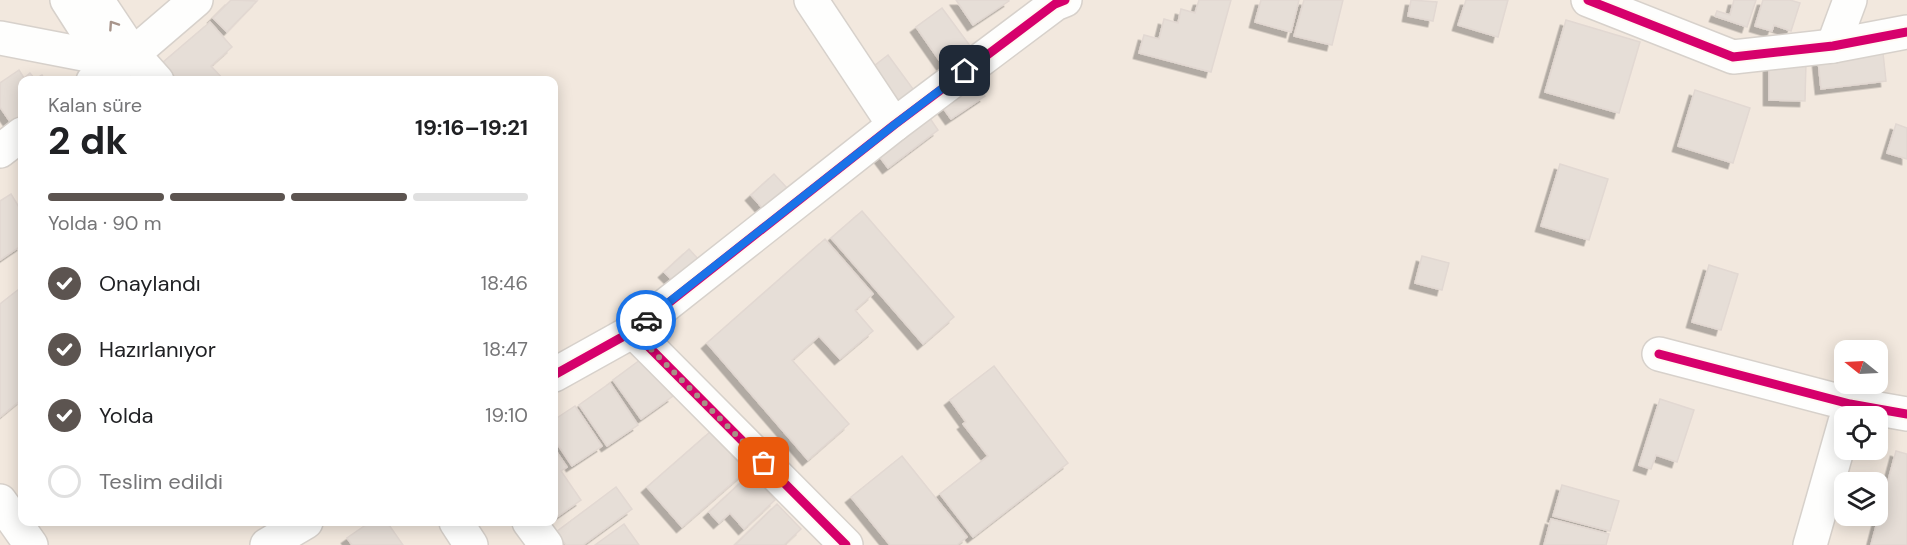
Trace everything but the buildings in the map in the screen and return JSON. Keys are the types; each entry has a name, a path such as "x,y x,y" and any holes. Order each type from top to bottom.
{"street":[{"path":"67,0 113,68"},
{"path":"97,0 113,68"},
{"path":"113,68 196,0"},
{"path":"811,0 894,125"},
{"path":"1588,0 1733,57 1833,46 1907,33"},
{"path":"1833,46 1850,0"},
{"path":"558,373 633,331 894,125 1057,1"},
{"path":"0,38 140,76"},
{"path":"0,151 18,137"},
{"path":"633,331 846,545"},
{"path":"1659,354 1834,410"},
{"path":"1888,414 1907,414"},
{"path":"1810,545 1834,460"},
{"path":"0,501 31,545"},
{"path":"267,545 299,526"},
{"path":"459,526 471,545"},
{"path":"533,526 546,545"}],"shaded area":[{"path":"0,0 1907,0 1907,545 0,545"}],"cycle path":[{"path":"558,373 633,331 894,125 1055,4 1065,0"},
{"path":"1588,0 1733,57 1833,46 1907,32"},
{"path":"633,331 846,545"},
{"path":"1659,354 1850,404 1907,414"}],"way so far":[{"path":"646,320 633,331 764,463"}],"route":[{"path":"646,320 965,71"}]}
